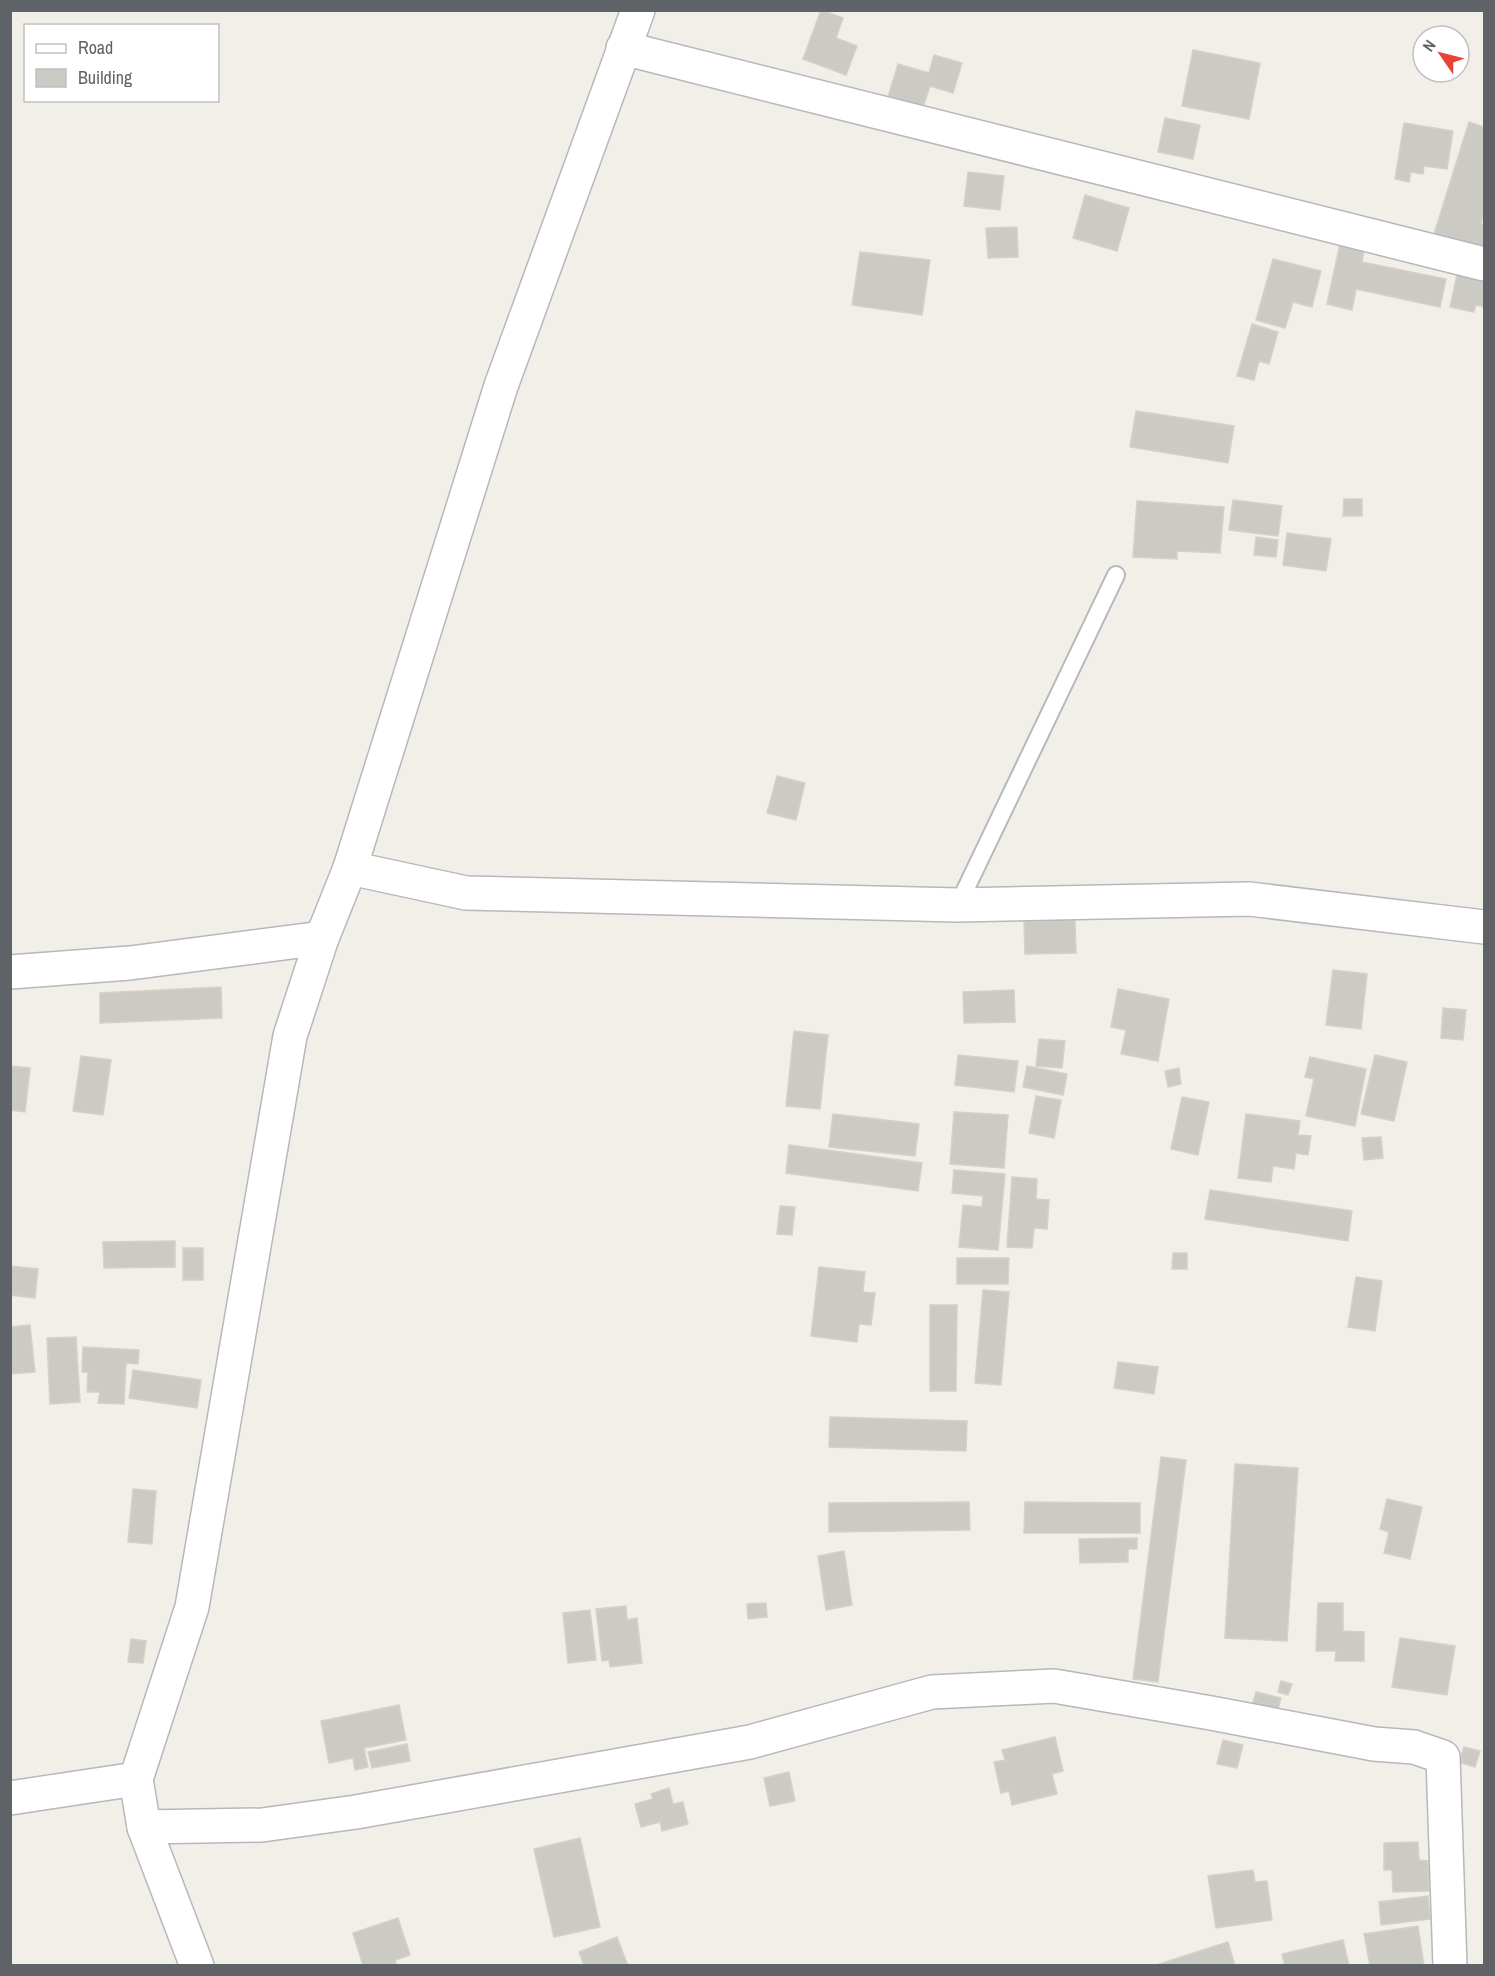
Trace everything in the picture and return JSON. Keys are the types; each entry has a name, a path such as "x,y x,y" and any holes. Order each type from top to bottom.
{"street":[{"path":"197,1965 144,1827 136,1779 192,1607 290,1036 322,938 350,868 501,386 638,10"},
{"path":"623,48 1485,264"},
{"path":"350,868 466,893 958,905 1249,899 1485,927"},
{"path":"10,972 130,963 322,938"},
{"path":"144,1827 262,1825 356,1812 750,1742 932,1692 1054,1686 1374,1744 1414,1747 1443,1757 1450,1965"},
{"path":"10,1798 136,1779"}],"lane":[{"path":"958,905 1116,575"}],"building":[{"path":"821,10 843,18 836,38 857,46 846,75 803,59"},
{"path":"1193,50 1260,63 1249,119 1182,106"},
{"path":"934,55 962,63 953,93 930,86 922,110 887,100 898,64 929,73"},
{"path":"1165,118 1200,125 1193,159 1158,152"},
{"path":"1469,122 1484,127 1484,213 1481,224 1484,225 1484,253 1433,237"},
{"path":"1404,123 1453,131 1447,169 1424,166 1423,174 1411,172 1409,182 1395,179"},
{"path":"968,172 1004,176 1000,210 964,206"},
{"path":"1085,195 1129,208 1117,251 1073,238"},
{"path":"1017,227 1018,257 988,258 986,228"},
{"path":"1340,244 1364,249 1362,262 1446,279 1440,307 1356,289 1352,310 1327,304"},
{"path":"860,252 930,260 922,315 852,305"},
{"path":"1273,259 1321,271 1312,307 1293,302 1285,328 1256,320"},
{"path":"1458,270 1484,276 1484,307 1476,305 1474,312 1450,307"},
{"path":"1252,324 1278,332 1269,364 1259,361 1254,380 1237,376"},
{"path":"1136,411 1234,426 1228,463 1130,447"},
{"path":"1344,499 1362,499 1362,516 1343,516"},
{"path":"1233,500 1282,506 1278,536 1229,530"},
{"path":"1137,501 1224,507 1220,553 1177,551 1177,559 1133,557"},
{"path":"1287,533 1331,539 1326,571 1283,565"},
{"path":"1256,537 1278,540 1276,557 1254,555"},
{"path":"777,776 805,783 796,820 767,813"},
{"path":"1075,920 1076,953 1025,954 1024,922"},
{"path":"1333,970 1367,974 1361,1029 1326,1025"},
{"path":"221,987 222,1018 100,1023 100,993"},
{"path":"1118,989 1169,999 1158,1061 1121,1054 1126,1030 1111,1027"},
{"path":"1014,990 1015,1022 964,1023 963,992"},
{"path":"1443,1008 1466,1010 1463,1040 1441,1038"},
{"path":"794,1031 828,1035 820,1109 786,1106"},
{"path":"1039,1039 1065,1041 1062,1068 1036,1066"},
{"path":"958,1055 1018,1061 1014,1092 955,1085"},
{"path":"1375,1055 1407,1062 1394,1121 1361,1114"},
{"path":"81,1056 111,1060 103,1115 73,1111"},
{"path":"1310,1057 1366,1069 1355,1126 1306,1116 1314,1079 1305,1077"},
{"path":"10,1066 30,1068 25,1112 10,1110"},
{"path":"1027,1066 1067,1074 1063,1095 1023,1087"},
{"path":"1179,1068 1181,1084 1168,1087 1165,1071"},
{"path":"1036,1096 1061,1100 1054,1138 1029,1133"},
{"path":"1182,1097 1209,1102 1198,1155 1171,1149"},
{"path":"954,1112 1008,1115 1004,1168 950,1164"},
{"path":"833,1114 919,1124 915,1156 829,1147"},
{"path":"1246,1114 1300,1121 1298,1135 1311,1136 1308,1155 1296,1153 1294,1169 1273,1166 1271,1182 1238,1178"},
{"path":"1381,1137 1383,1158 1364,1160 1362,1138"},
{"path":"789,1145 922,1163 918,1191 786,1173"},
{"path":"954,1170 1005,1174 998,1250 959,1247 963,1205 982,1207 983,1196 952,1193"},
{"path":"1012,1177 1037,1179 1036,1199 1049,1200 1047,1229 1034,1228 1032,1248 1007,1247"},
{"path":"1210,1190 1352,1211 1348,1241 1205,1219"},
{"path":"780,1206 795,1207 792,1235 777,1234"},
{"path":"175,1241 175,1267 104,1268 103,1242"},
{"path":"183,1248 203,1248 203,1280 183,1280"},
{"path":"1173,1253 1187,1253 1187,1269 1172,1269"},
{"path":"957,1258 1009,1258 1008,1284 957,1284"},
{"path":"10,1266 38,1269 35,1298 10,1295"},
{"path":"819,1267 865,1272 863,1292 875,1293 871,1325 859,1324 857,1342 811,1336"},
{"path":"1356,1277 1382,1281 1375,1331 1348,1327"},
{"path":"983,1290 1009,1292 1001,1385 975,1383"},
{"path":"930,1305 957,1305 956,1391 930,1391"},
{"path":"30,1325 35,1372 10,1374 10,1327"},
{"path":"76,1337 80,1402 50,1404 47,1338"},
{"path":"83,1347 139,1350 138,1364 126,1363 124,1404 98,1403 100,1392 87,1392 88,1372 82,1372"},
{"path":"1118,1362 1158,1367 1154,1394 1114,1388"},
{"path":"133,1370 201,1380 197,1408 129,1398"},
{"path":"830,1417 967,1421 966,1451 829,1447"},
{"path":"1161,1457 1186,1460 1158,1682 1133,1679"},
{"path":"1235,1464 1298,1468 1287,1641 1225,1638"},
{"path":"133,1489 156,1491 152,1544 128,1542"},
{"path":"1387,1499 1422,1507 1410,1559 1384,1553 1389,1532 1380,1529"},
{"path":"969,1502 970,1530 829,1532 829,1503"},
{"path":"1025,1502 1140,1503 1140,1533 1024,1533"},
{"path":"1137,1538 1137,1549 1128,1549 1128,1562 1080,1563 1079,1539"},
{"path":"844,1551 852,1605 826,1610 818,1556"},
{"path":"766,1603 767,1617 748,1619 747,1604"},
{"path":"1318,1603 1343,1603 1343,1631 1364,1632 1364,1661 1335,1661 1336,1651 1316,1651"},
{"path":"626,1606 627,1620 637,1618 642,1663 610,1667 609,1660 602,1661 596,1609"},
{"path":"590,1610 596,1660 568,1663 563,1613"},
{"path":"1400,1638 1455,1646 1447,1695 1392,1687"},
{"path":"131,1639 146,1641 143,1663 128,1662"},
{"path":"1281,1681 1292,1684 1288,1695 1278,1692"},
{"path":"1256,1692 1281,1698 1276,1716 1251,1709"},
{"path":"399,1705 406,1740 364,1748 368,1767 355,1770 353,1758 329,1763 321,1721"},
{"path":"1055,1737 1063,1771 1052,1774 1057,1794 1012,1805 1009,1791 1001,1793 994,1762 1005,1760 1002,1750"},
{"path":"1223,1740 1243,1745 1237,1768 1217,1764"},
{"path":"407,1744 410,1761 372,1768 368,1752"},
{"path":"1464,1747 1480,1751 1475,1767 1459,1762"},
{"path":"789,1772 795,1801 770,1806 764,1778"},
{"path":"669,1788 673,1804 683,1802 688,1824 662,1831 660,1822 641,1827 635,1804 653,1799 651,1794"},
{"path":"580,1838 600,1927 554,1937 534,1849"},
{"path":"1418,1842 1419,1860 1428,1861 1429,1891 1393,1892 1392,1870 1384,1870 1384,1843"},
{"path":"1253,1870 1255,1882 1267,1881 1272,1920 1216,1928 1208,1876"},
{"path":"1428,1896 1430,1919 1381,1925 1379,1902"},
{"path":"398,1918 410,1955 395,1960 397,1966 363,1966 353,1933"},
{"path":"1418,1926 1424,1966 1370,1966 1364,1934"},
{"path":"617,1937 628,1966 584,1966 579,1952"},
{"path":"1343,1940 1349,1965 1285,1966 1282,1954"},
{"path":"1228,1942 1235,1966 1153,1966"}]}
